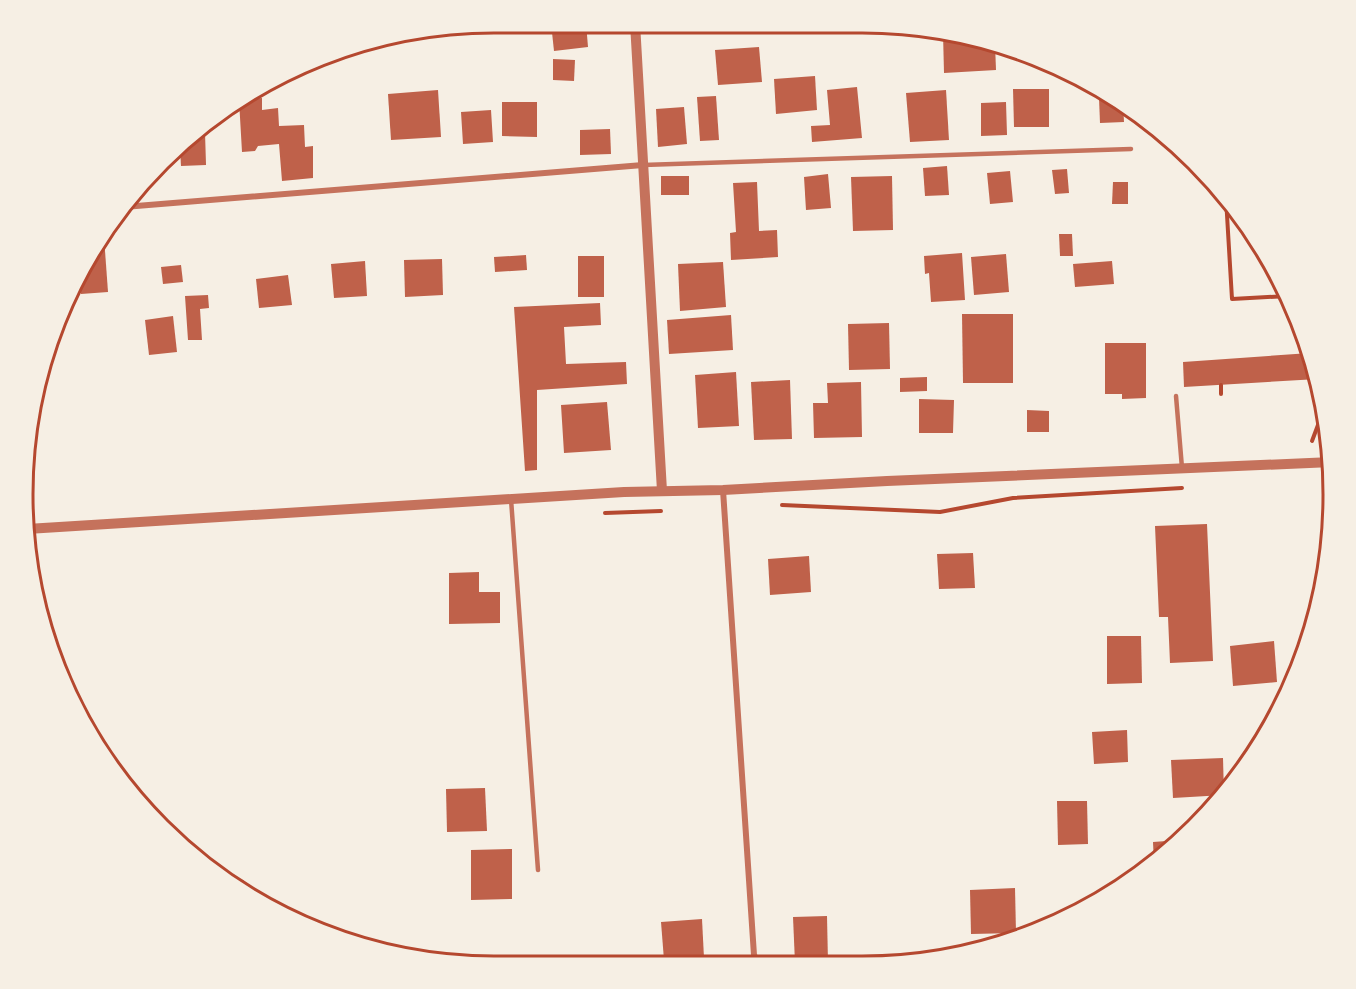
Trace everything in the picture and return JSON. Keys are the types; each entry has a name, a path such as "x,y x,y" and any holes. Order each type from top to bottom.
{"street":[{"path":"636,33 662,491"},
{"path":"135,206 643,165"},
{"path":"34,529 662,491 1322,462"},
{"path":"723,490 755,956"}],"lane":[{"path":"643,165 1131,149"},
{"path":"1176,396 1182,468"},
{"path":"511,499 538,870"}],"path":[{"path":"1227,213 1232,299 1278,297"},
{"path":"1221,385 1221,394"},
{"path":"1312,441 1318,425"},
{"path":"781,487 782,506 940,512 1013,498 1189,488"}],"building":[{"path":"552,33 587,33 588,47 554,51"},
{"path":"943,41 995,53 996,70 944,73"},
{"path":"759,47 762,82 718,85 715,50"},
{"path":"553,59 575,60 574,81 553,80"},
{"path":"815,76 817,110 776,114 774,79"},
{"path":"857,87 862,138 812,142 811,126 830,125 827,90"},
{"path":"1013,89 1049,89 1049,127 1014,127"},
{"path":"438,90 441,137 391,140 388,94"},
{"path":"946,90 949,140 910,142 906,93"},
{"path":"716,96 719,140 700,141 697,97"},
{"path":"262,98 262,110 278,108 279,126 304,125 305,147 313,146 313,178 282,181 279,144 258,146 255,151 242,152 240,110"},
{"path":"1099,99 1124,115 1124,122 1100,123"},
{"path":"502,102 537,102 537,137 502,136"},
{"path":"1006,102 1007,135 981,136 981,103"},
{"path":"684,107 687,144 658,147 656,109"},
{"path":"491,110 493,142 463,144 461,112"},
{"path":"610,129 611,154 580,155 580,130"},
{"path":"205,135 206,165 181,166 180,157"},
{"path":"947,166 949,195 925,196 923,168"},
{"path":"1067,169 1069,193 1055,194 1052,170"},
{"path":"1010,171 1013,202 990,204 987,173"},
{"path":"828,174 831,208 806,210 804,177"},
{"path":"661,176 689,176 689,195 661,195"},
{"path":"892,176 893,230 853,231 851,177"},
{"path":"757,182 759,231 777,230 778,257 731,260 730,233 736,232 733,183"},
{"path":"1113,182 1128,182 1128,204 1112,204"},
{"path":"1059,234 1072,234 1073,256 1060,256"},
{"path":"105,248 108,292 81,294 81,290"},
{"path":"962,253 965,300 931,302 929,273 925,274 924,256"},
{"path":"1006,254 1009,292 974,295 971,257"},
{"path":"526,255 527,270 495,272 494,257"},
{"path":"578,256 604,256 604,297 578,297"},
{"path":"442,259 443,295 405,297 404,260"},
{"path":"365,261 367,296 334,298 331,264"},
{"path":"1112,261 1114,284 1075,287 1073,264"},
{"path":"723,262 726,307 680,311 678,264"},
{"path":"181,265 183,282 163,284 161,267"},
{"path":"288,275 292,305 259,308 256,279"},
{"path":"208,295 209,308 200,309 202,340 188,340 185,296"},
{"path":"600,303 601,325 564,327 566,364 626,362 627,384 537,390 537,470 525,471 514,307"},
{"path":"962,314 1013,314 1013,383 963,383"},
{"path":"731,315 733,350 669,354 667,320"},
{"path":"173,316 177,352 149,355 145,320"},
{"path":"889,323 890,369 849,370 848,324"},
{"path":"1105,343 1146,343 1146,398 1122,399 1122,394 1105,394"},
{"path":"1301,354 1308,380 1184,387 1183,362"},
{"path":"736,372 739,426 698,428 695,375"},
{"path":"927,377 927,391 900,392 900,378"},
{"path":"790,380 792,439 754,440 751,382"},
{"path":"861,382 862,437 814,438 813,403 828,403 827,383"},
{"path":"919,399 954,400 953,433 919,433"},
{"path":"607,402 611,450 564,453 561,405"},
{"path":"1027,410 1049,411 1049,432 1027,432"},
{"path":"1207,524 1213,661 1170,663 1168,617 1159,617 1155,526"},
{"path":"973,553 975,588 939,589 937,554"},
{"path":"809,556 811,592 770,595 768,559"},
{"path":"479,572 479,592 500,592 500,623 449,624 449,573"},
{"path":"1107,636 1141,636 1142,683 1107,684"},
{"path":"1274,641 1277,682 1233,686 1230,646"},
{"path":"1127,730 1128,762 1094,764 1092,732"},
{"path":"1223,758 1224,780 1211,796 1173,798 1171,760"},
{"path":"485,788 487,831 447,832 446,789"},
{"path":"1057,801 1087,801 1088,844 1058,845"},
{"path":"1166,841 1153,851 1153,842"},
{"path":"512,849 512,899 471,900 471,850"},
{"path":"1015,888 1016,930 1006,933 971,934 970,890"},
{"path":"827,916 828,956 795,956 793,917"},
{"path":"702,919 704,956 664,956 661,922"}]}
